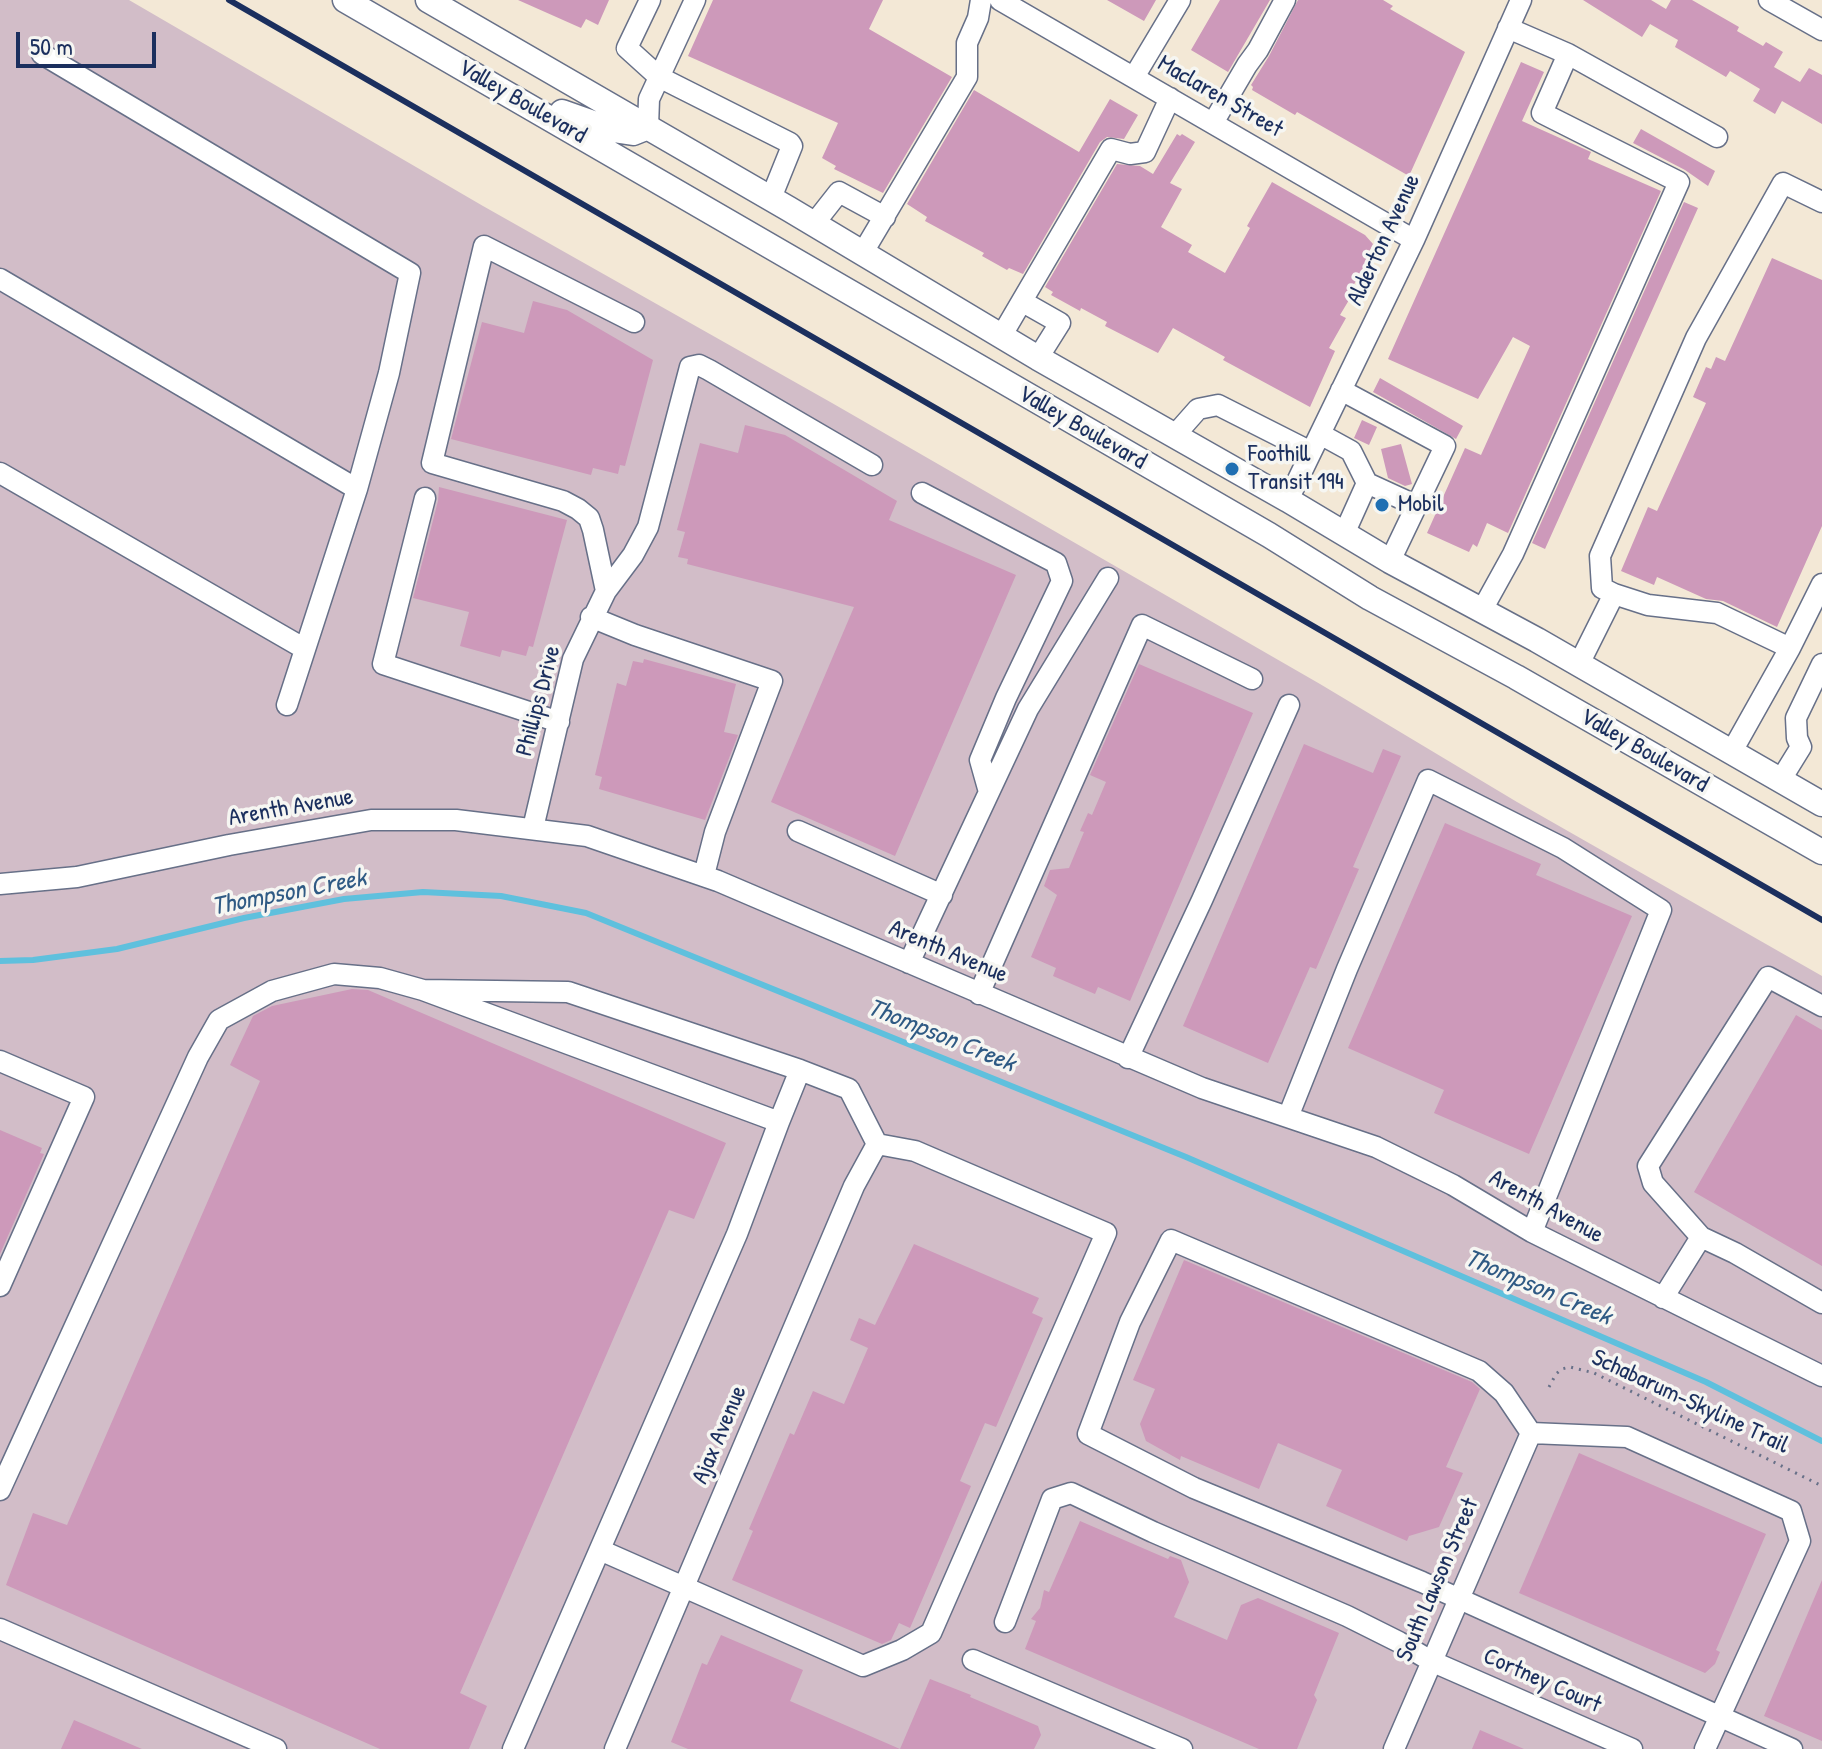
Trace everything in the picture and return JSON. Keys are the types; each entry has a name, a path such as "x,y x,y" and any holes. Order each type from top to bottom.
{"main road":[{"name":"Valley Boulevard","path":"345,0 1269,535 1370,598 1516,677 1822,852"},
{"name":"Valley Boulevard","path":"428,0 771,198 1038,358 1822,804"},
{"path":"506,93 613,130 633,133 648,127"},
{"path":"1269,535 1288,500"}],"street":[{"path":"650,0 627,48 659,77 792,146 771,198"},
{"path":"648,127 649,99 695,0"},
{"path":"862,254 967,77 967,43 978,18 981,0"},
{"name":"Maclaren Street","path":"1000,0 1414,240"},
{"path":"1134,77 1180,0"},
{"path":"1213,123 1285,0"},
{"name":"Alderton Avenue","path":"1288,500 1414,240 1521,0"},
{"path":"1769,0 1822,30"},
{"path":"1508,28 1568,54 1717,137"},
{"path":"42,54 410,273 389,373 357,489 287,705"},
{"path":"1482,610 1513,554 1679,182 1542,113 1568,54"},
{"path":"1002,335 1111,149 1130,154 1145,152 1170,98"},
{"path":"1790,648 1717,613 1648,605 1614,594 1602,588 1600,556 1696,338 1783,183 1822,202"},
{"path":"813,225 839,192 885,217"},
{"path":"606,591 589,518 578,509 563,501 432,463 484,246 634,322"},
{"path":"0,279 357,489"},
{"path":"1023,302 1060,323 1038,358"},
{"name":"Phillips Drive","path":"533,828 573,659 591,617 648,527 690,367 699,365 709,370 872,465"},
{"path":"1341,390 1445,446 1390,561"},
{"path":"1175,435 1198,409 1218,405 1316,443 1351,451 1367,483 1415,505"},
{"path":"0,473 305,649"},
{"path":"1344,534 1367,483"},
{"path":"922,493 1056,563 1062,581 980,760 989,792"},
{"path":"425,498 383,664 559,722"},
{"path":"909,963 1028,709 1108,578"},
{"path":"1731,753 1822,584"},
{"path":"1579,664 1614,594"},
{"path":"591,617 772,681 715,832 704,875"},
{"path":"979,994 1142,625 1252,679"},
{"path":"1780,781 1801,747 1797,738 1796,718 1822,664"},
{"path":"1128,1058 1289,705"},
{"path":"1288,1117 1428,780 1563,848 1661,910 1532,1232"},
{"name":"Arenth Avenue","path":"0,884 77,877 229,845 371,820 456,820 587,836 704,875 1202,1088 1376,1147 1453,1185 1532,1232 1822,1376"},
{"path":"798,831 942,895"},
{"path":"0,1490 198,1057 219,1020 272,991 334,974 380,978 423,990 779,1122"},
{"path":"1822,1006 1768,977 1648,1166 1653,1183 1701,1237 1822,1303"},
{"path":"423,990 568,992 800,1070 849,1089 877,1144 915,1151 1106,1233 931,1633 902,1650 863,1666 600,1550"},
{"path":"0,1061 84,1097 0,1286"},
{"path":"513,1749 737,1234 800,1070"},
{"name":"Ajax Avenue","path":"617,1749 854,1186 877,1144"},
{"path":"1663,1298 1701,1237"},
{"path":"1705,1749 1720,1716 1800,1541 1791,1511 1627,1437 1531,1433 1504,1393 1479,1371 1171,1240 1130,1322 1088,1434 1194,1488 1422,1582 1457,1599 1720,1716 1792,1749"},
{"name":"South Lawson Street","path":"1394,1749 1531,1433"},
{"name":"Cortney Court","path":"1005,1622 1052,1499 1071,1493 1347,1616 1431,1661 1627,1748"},
{"path":"0,1629 276,1749"},
{"path":"973,1660 1182,1749"}],"path":[{"name":"Schabarum-Skyline Trail","path":"1549,1387 1562,1369 1570,1367 1594,1373 1822,1486"}],"shaded area":[{"path":"0,0 129,0 1822,976 1822,1749 0,1749"}],"building":[{"path":"518,0 609,0 598,25 586,19 581,28"},
{"path":"713,0 883,0 869,29 952,77 883,193 834,169 836,166 822,158 838,123 688,56"},
{"path":"1107,0 1156,0 1144,21"},
{"path":"1220,0 1270,0 1228,72 1191,50"},
{"path":"1298,0 1383,0 1393,6 1390,9 1465,52 1409,176 1252,90 1251,85"},
{"path":"1583,0 1651,0 1666,9 1671,0 1692,0 1739,27 1737,31 1763,46 1766,42 1783,52 1774,67 1800,82 1809,68 1822,75 1822,124 1782,101 1775,114 1753,101 1760,89 1730,71 1726,77 1675,47 1678,40 1650,24 1642,37"},
{"path":"1521,62 1544,72 1522,121 1591,152 1588,159 1661,191 1508,533 1487,523 1477,547 1473,544 1469,552 1427,533 1465,448 1481,455 1530,346 1513,337 1478,399 1388,359"},
{"path":"974,90 1079,152 1110,99 1138,115 1124,139 1107,137 1100,142 1023,274 1009,268 1007,270 982,256 984,253 925,221 927,217 907,204"},
{"path":"1641,129 1715,171 1708,186 1685,170 1633,143"},
{"path":"1177,134 1195,142 1170,183 1182,189 1161,227 1192,245 1188,252 1225,273 1272,182 1365,235 1373,244 1367,256 1370,257 1346,298 1349,300 1340,315 1346,318 1329,348 1335,351 1310,407 1223,360 1225,357 1173,328 1158,353 1105,326 1107,322 1051,295 1053,292 1045,287 1117,164 1140,166 1153,174"},
{"path":"1684,202 1698,208 1545,549 1532,543"},
{"path":"1772,258 1822,280 1822,526 1777,627 1723,601 1706,599 1657,577 1654,585 1621,571 1648,507 1657,511 1706,403 1693,397 1706,367 1711,369 1716,357 1725,361"},
{"path":"533,301 567,310 653,360 625,466 620,465 618,474 593,468 591,475 451,439 482,322 524,333"},
{"path":"1380,378 1463,426 1456,439 1373,392"},
{"path":"1362,420 1377,427 1369,445 1354,438"},
{"path":"745,425 785,435 897,501 889,520 1016,575 895,856 771,802 854,607 687,564 688,559 678,557 685,532 677,530 700,443 738,453"},
{"path":"1401,444 1412,484 1405,486 1388,478 1381,449"},
{"path":"439,487 567,520 533,647 529,646 526,656 502,650 500,657 460,646 469,612 413,598"},
{"path":"644,659 736,684 724,732 738,735 705,820 599,789 602,777 595,775 617,683 626,686 633,661 643,663"},
{"path":"1139,664 1253,713 1130,1001 1098,987 1095,994 1053,976 1056,968 1031,957 1057,895 1044,886 1050,870 1069,868 1084,832 1080,831 1088,813 1092,815 1106,782 1090,775"},
{"path":"1304,744 1373,773 1383,749 1401,756 1353,867 1359,869 1316,969 1310,967 1268,1063 1183,1026"},
{"path":"1445,823 1541,864 1536,875 1632,916 1529,1154 1434,1113 1444,1090 1348,1048"},
{"path":"352,989 368,990 726,1143 694,1219 669,1210 460,1693 487,1706 469,1749 380,1749 6,1585 33,1513 67,1525 260,1081 230,1065 253,1016 272,1006"},
{"path":"1796,1015 1822,1030 1822,1266 1694,1192"},
{"path":"0,1130 42,1148 40,1153 44,1154 0,1254"},
{"path":"914,1244 1039,1298 1032,1313 1043,1318 996,1427 985,1423 960,1481 971,1486 910,1628 899,1623 891,1640 882,1644 732,1580 753,1531 749,1529 790,1433 794,1435 813,1391 844,1404 868,1348 850,1340 859,1318 875,1325"},
{"path":"1184,1260 1472,1382 1480,1389 1446,1467 1463,1473 1439,1527 1409,1536 1407,1541 1326,1506 1342,1470 1278,1443 1259,1489 1181,1456 1180,1460 1146,1441 1140,1424 1155,1389 1133,1380"},
{"path":"1579,1453 1766,1534 1716,1650 1720,1652 1715,1664 1705,1673 1519,1593"},
{"path":"1080,1521 1168,1559 1170,1556 1181,1560 1189,1582 1174,1617 1227,1640 1241,1605 1258,1598 1339,1633 1297,1749 1259,1749 1025,1649 1036,1621 1031,1619 1040,1608 1044,1590 1049,1592"},
{"path":"1822,1580 1822,1741 1764,1716"},
{"path":"721,1635 803,1670 790,1701 900,1749 688,1749 671,1742 702,1663 707,1665"},
{"path":"930,1679 1038,1726 1041,1735 1034,1749 900,1749"},
{"path":"74,1720 142,1749 61,1749"},
{"path":"1480,1730 1524,1749 1472,1749"}],"waterway":[{"name":"Thompson Creek","path":"0,961 117,949 244,918 344,899 423,892 501,896 586,913 1186,1157 1706,1382 1822,1441"}],"railway":[{"path":"229,0 1822,920"}],"place":[{"name":"Foothill Transit 194","path":"1232,469"},
{"name":"Mobil","path":"1382,505"}]}
